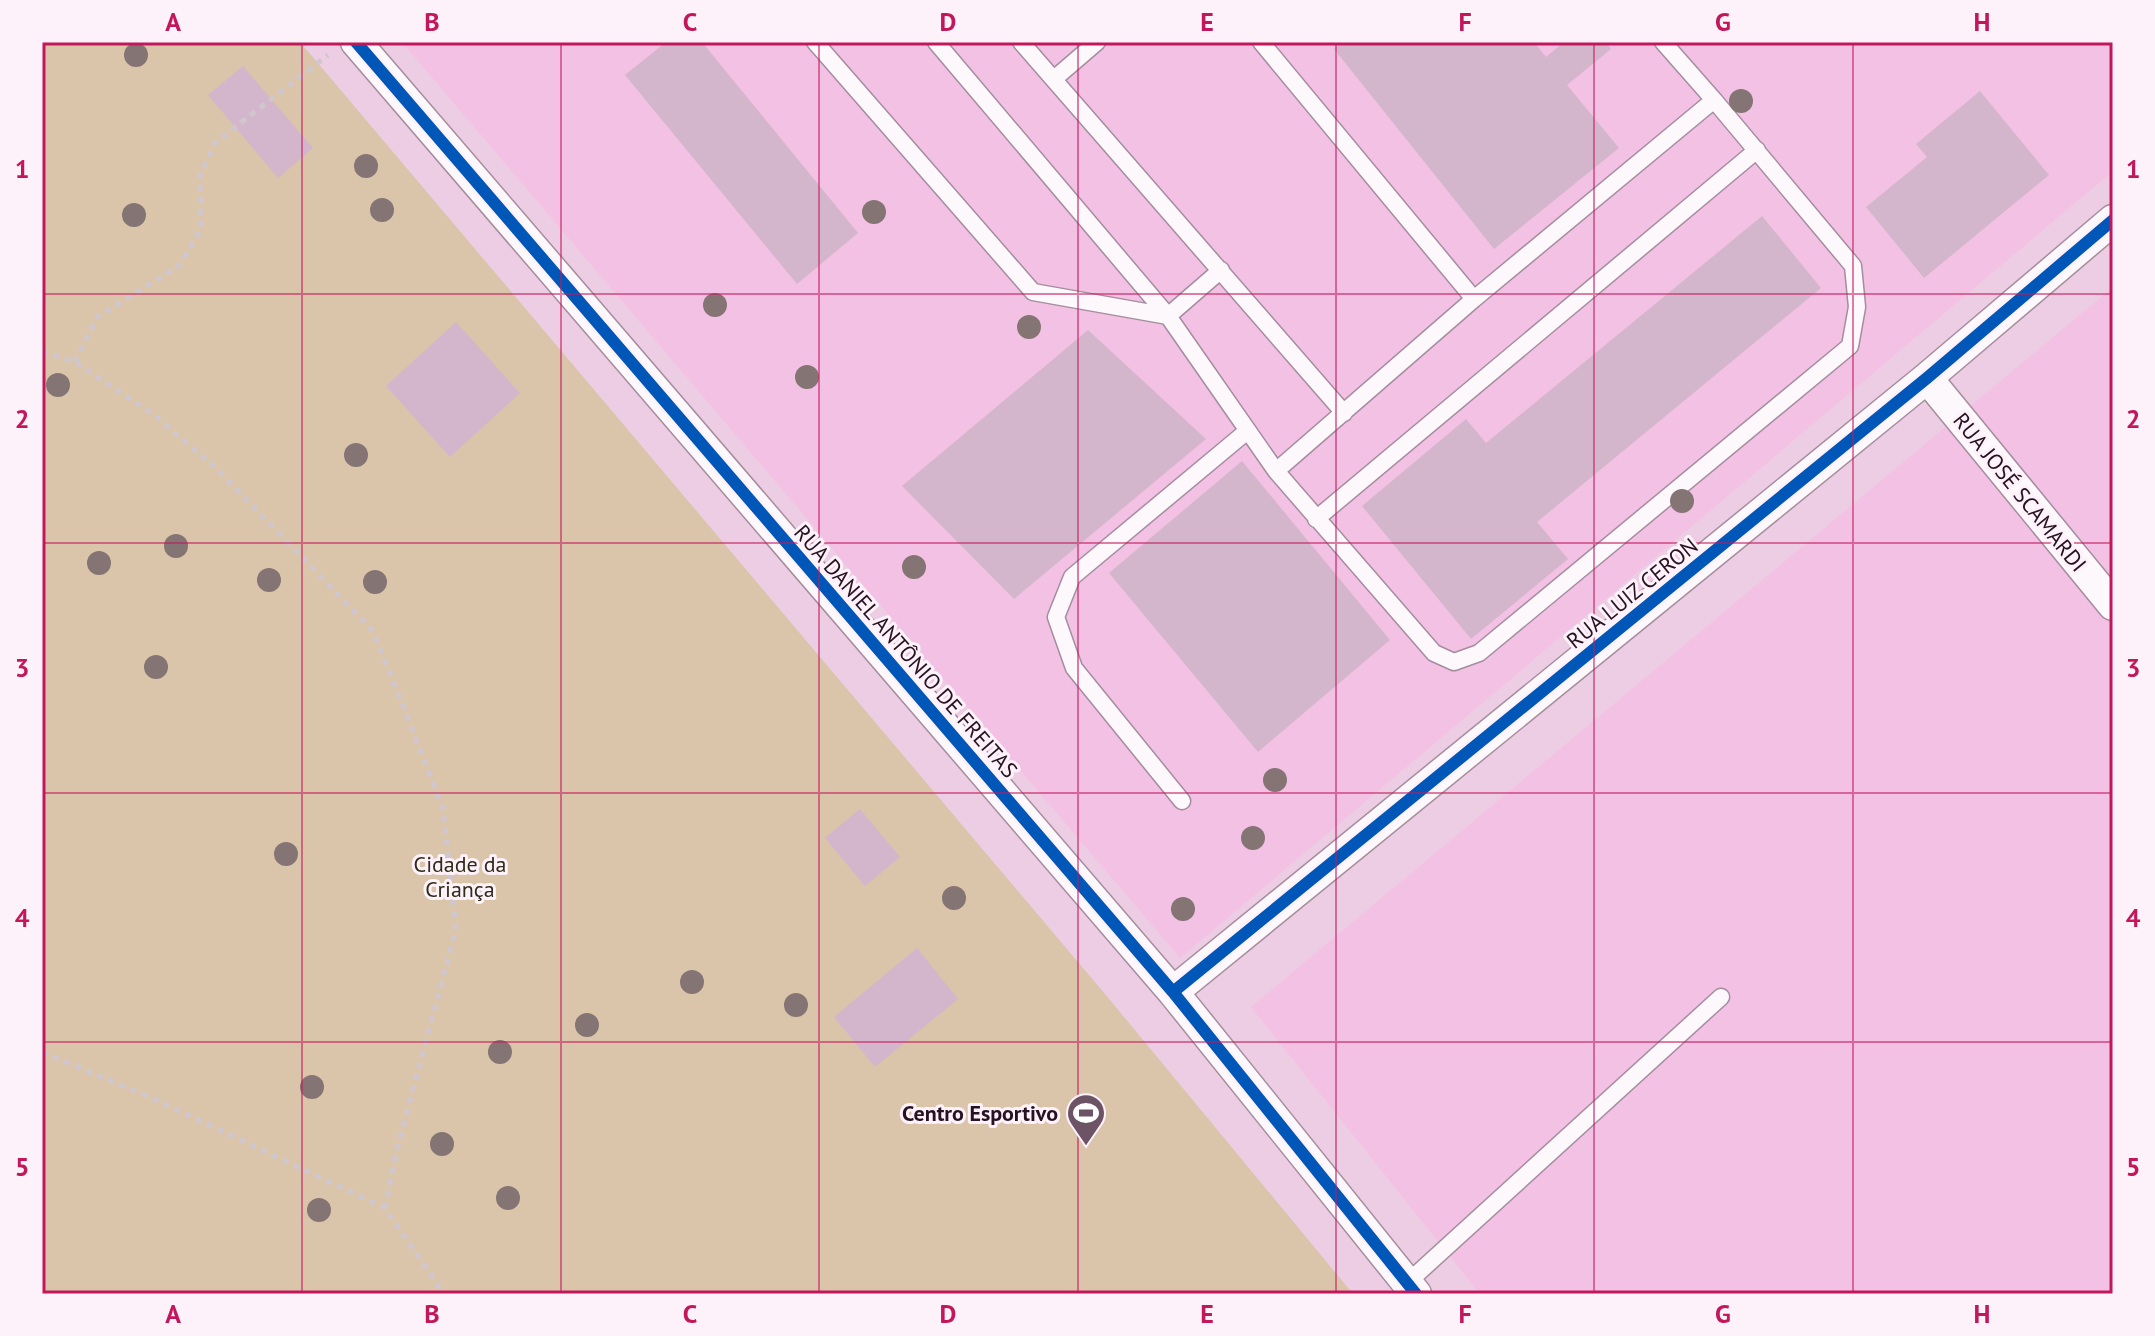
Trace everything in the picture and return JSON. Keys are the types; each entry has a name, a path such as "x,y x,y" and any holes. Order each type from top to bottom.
{"street":[{"name":"RUA DANIEL ANTÔNIO DE FREITAS","path":"344,47 1173,992 1412,1288"},
{"name":"RUA LUIZ CERON","path":"1173,992 1927,378 2113,220"},
{"name":"RUA JOSÉ SCAMARDI","path":"1927,378 2113,605"}],"lane":[{"path":"815,42 1033,292 1168,316"},
{"path":"936,42 1168,316 1246,432 1316,519 1434,653 1454,662 1479,653 1850,346 1857,307 1853,266 1663,42"},
{"path":"1021,42 1344,413"},
{"path":"1054,79 1097,42"},
{"path":"1269,45 1474,299"},
{"path":"1276,471 1474,299 1714,100"},
{"path":"1316,519 1757,150"},
{"path":"1168,316 1221,270"},
{"path":"1182,801 1074,668 1056,617 1072,577 1246,432"},
{"path":"1412,1288 1721,997"}],"path":[{"path":"75,362 97,317 179,266 201,229 200,175 215,143 344,47"},
{"path":"42,351 75,362 153,414 217,469 372,630 443,809 456,929 396,1153 385,1208"},
{"path":"42,1052 152,1098 385,1208 444,1294"}],"shaded area":[{"path":"402,42 2113,42 2113,171 1180,958"},
{"path":"2113,287 2113,1294 1480,1294 1251,1007"}],"green space":[{"name":"Cidade da Criança","path":"42,42 300,42 1110,1000 1353,1294 42,1294"}],"building":[{"path":"666,42 702,42 858,233 797,284 625,75"},
{"path":"1343,42 1534,42 1546,57 1564,42 1606,42 1611,49 1567,85 1619,148 1494,249 1334,49"},
{"path":"243,66 313,148 278,178 208,95"},
{"path":"1980,91 2049,175 1924,278 1866,207 1927,157 1916,144"},
{"path":"1762,216 1821,288 1537,522 1568,559 1471,639 1362,506 1466,419 1486,443"},
{"path":"456,322 520,393 450,457 386,386"},
{"path":"1088,330 1206,439 1014,599 902,486"},
{"path":"1242,461 1390,640 1258,752 1109,573"},
{"path":"860,809 900,857 865,886 825,838"},
{"path":"917,948 958,999 875,1067 834,1017"}],"cycle path":[{"path":"356,42 1173,992 1416,1294"},
{"path":"1173,992 1927,378 2113,220"}],"place":[{"name":"Centro Esportivo","path":"1086,1147"}]}
